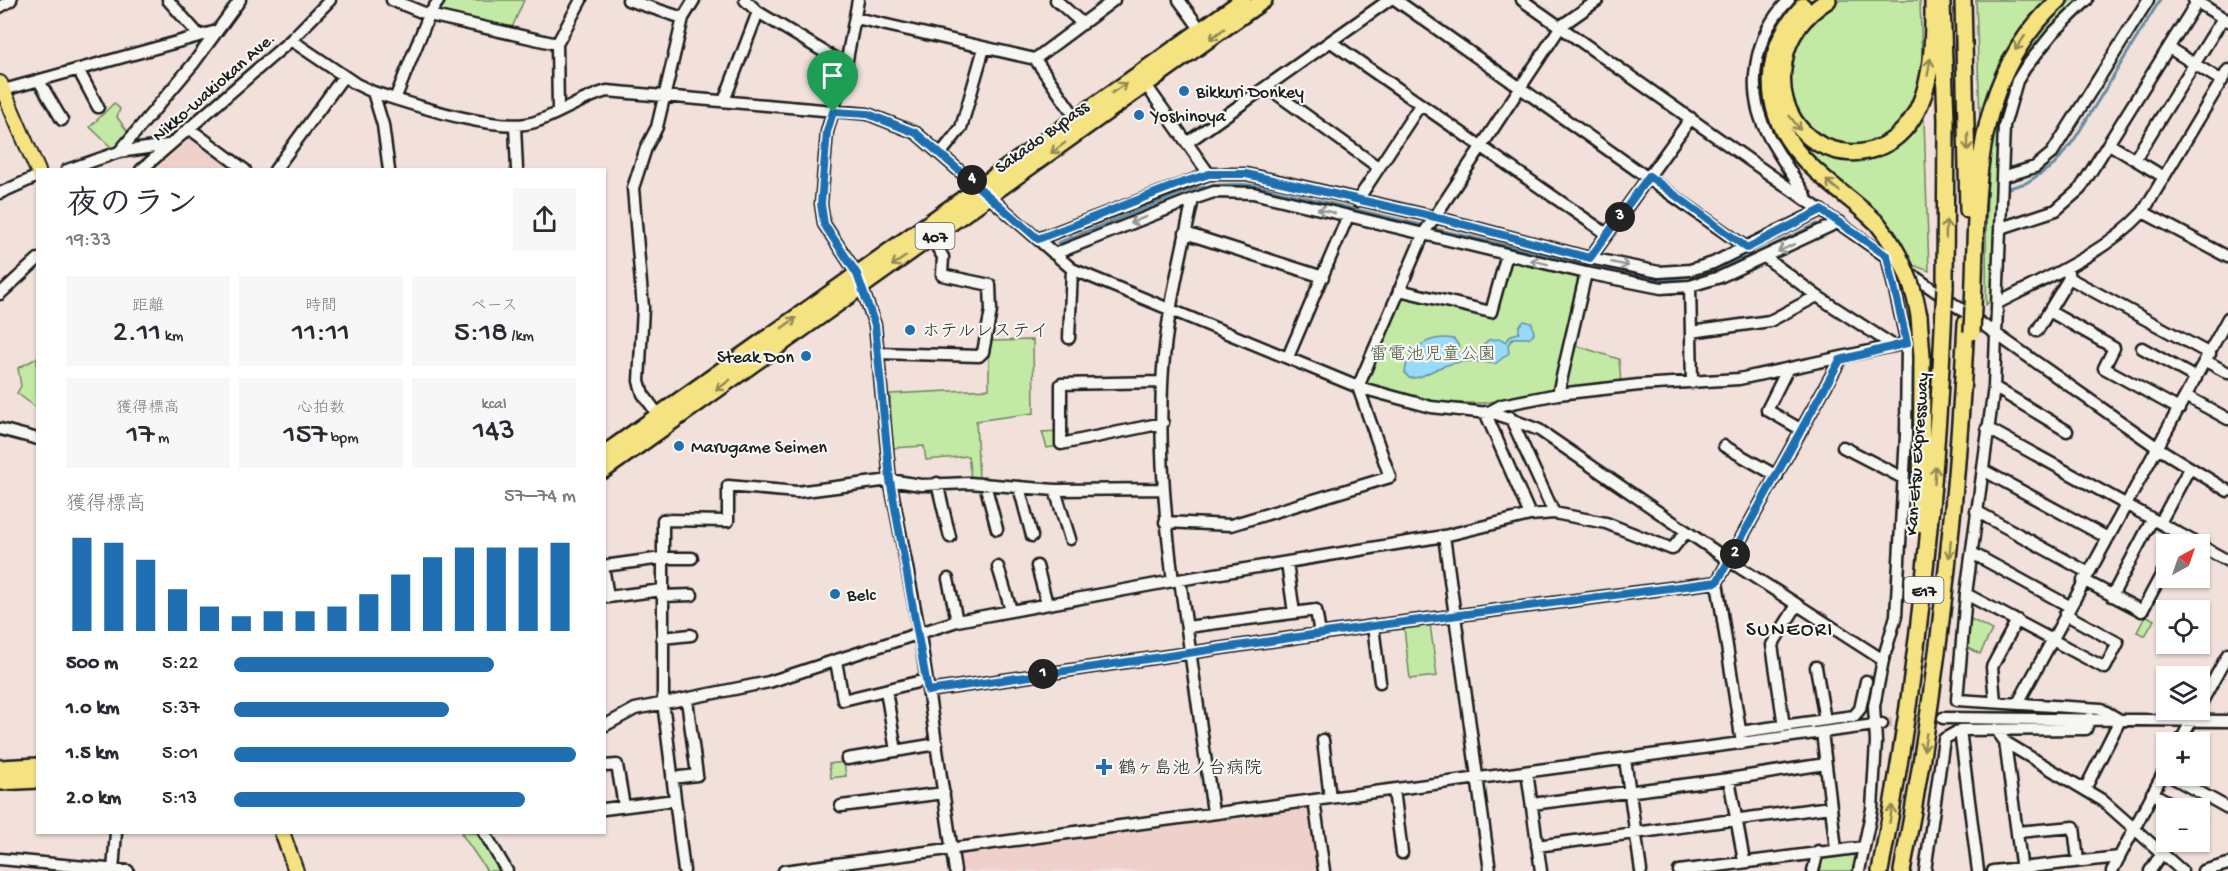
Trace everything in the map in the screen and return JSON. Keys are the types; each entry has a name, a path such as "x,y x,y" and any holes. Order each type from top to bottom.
{"highway":[{"name":"Sakado Bypass","path":"606,469 860,280 932,239 985,192 1076,118 1243,0"},
{"name":"Sakado Bypass","path":"606,453 985,192 1146,85 1264,0"},
{"path":"1810,0 1787,24 1775,49 1770,89 1776,117 1801,156 1878,224 1895,248 1907,273 1919,316 1923,407 1920,624"},
{"path":"1828,0 1809,14 1788,45 1782,70 1783,93 1789,115 1812,141 1832,150 1856,153 1879,148 1889,142 1906,127 1919,106 1929,72 1933,0"},
{"name":"Kan-Etsu Expressway","path":"1880,871 1901,755 1920,624 1935,482 1945,288 1946,144 1942,0"},
{"name":"E17","path":"1902,871 1932,693 1956,484 1969,327 1968,124 1963,0"},
{"path":"1970,305 1984,134 1994,95 2008,62 2021,41 2059,0"},
{"path":"0,768 36,766"},
{"path":"0,782 36,780"}],"main road":[{"path":"1,88 37,168"},
{"path":"283,834 296,871"}],"street":[{"path":"0,7 10,0"},
{"path":"168,0 198,34"},
{"path":"119,152 192,64 240,0"},
{"name":"Nikko-wakiokan Ave.","path":"143,168 291,40 330,0"},
{"path":"392,0 429,15 557,44"},
{"path":"395,99 429,15 439,0"},
{"path":"558,110 557,44 581,0"},
{"path":"628,0 683,18"},
{"path":"659,416 643,394 639,381 643,308 633,188 645,148 657,127 683,18 694,0"},
{"path":"745,0 758,12 846,65"},
{"path":"858,0 846,65 827,132 821,204 824,224 860,280 875,325 890,480 920,635 955,871"},
{"path":"1056,0 1083,24"},
{"path":"1035,59 1114,0"},
{"path":"1179,0 1202,30"},
{"path":"1188,142 1389,0"},
{"path":"1396,0 1649,176 1747,248"},
{"path":"1522,0 2158,448 2228,491"},
{"path":"1165,522 1231,525 1387,480 1390,472 1358,387 1399,290 1424,234 1561,27 1598,0"},
{"path":"1789,0 1773,18 1761,41 1754,77 1757,104 1768,136 1809,201"},
{"path":"2087,0 2037,51 2017,81 2004,126 1998,303 1994,319 1994,387 1976,511 1956,700 2101,709 2120,720"},
{"path":"2002,177 2035,167 2052,153 2148,0"},
{"path":"2001,228 2039,218 2069,200 2080,189 2169,48 2195,1 2226,19 2194,64 2135,159"},
{"path":"724,101 758,12"},
{"path":"856,18 1035,59 1076,118"},
{"path":"1,88 39,81 198,34 217,31"},
{"path":"291,40 344,77 373,92 502,126 536,122 590,95 607,91 868,114 892,122 916,133 941,153 1072,269 1358,387 1431,407 1487,412 1510,417 1548,436 1686,532 1882,660"},
{"path":"1331,42 1607,234"},
{"path":"941,153 961,128 984,48"},
{"path":"2169,48 2222,81"},
{"path":"79,70 98,107"},
{"path":"1998,303 2068,273 2144,212 2228,70"},
{"path":"276,168 344,77"},
{"path":"39,81 62,120"},
{"path":"1146,85 1209,174"},
{"path":"1267,87 1378,167"},
{"path":"373,92 383,124 389,168"},
{"path":"1357,201 1420,105"},
{"path":"1590,258 1691,118"},
{"path":"515,126 517,168"},
{"path":"189,129 242,168"},
{"path":"2109,144 2164,177"},
{"path":"73,168 119,152 170,145"},
{"path":"1769,173 1782,156"},
{"path":"1038,239 1209,174 1246,174 1435,217 1590,258 1659,272 1690,270 1747,248 1821,210"},
{"path":"0,193 36,177"},
{"path":"1054,254 1214,192 1253,193 1586,273 1661,288 1690,286 1766,258 1839,222"},
{"path":"1193,199 1170,309 1162,382 1165,522 1187,627 1213,812"},
{"path":"2144,212 2228,257"},
{"path":"1288,357 1348,216"},
{"path":"1185,233 1323,277"},
{"path":"878,353 979,356 983,352 991,312 990,285 942,275 943,257 932,239"},
{"path":"1399,290 1491,312 1507,254"},
{"path":"1859,871 1872,809 1882,660 1896,616 1904,478 1907,343 1887,256"},
{"path":"1766,258 1817,296 1894,346"},
{"path":"0,294 36,261"},
{"path":"1069,338 1072,269"},
{"path":"1558,394 1586,273"},
{"path":"2037,331 2068,273"},
{"path":"2068,273 2208,357 2228,373"},
{"path":"1690,286 1692,383"},
{"path":"1691,332 1770,321 1817,296"},
{"path":"2049,311 2114,348 2104,368 2179,409"},
{"path":"2018,703 2106,537 2208,357 2224,336 2228,318"},
{"path":"1487,412 1502,405 1558,394 1639,385 1739,379 1840,360 1907,343"},
{"path":"2142,348 2196,378"},
{"path":"1741,737 1717,582 1731,562 1840,360"},
{"path":"1787,370 1767,410 1802,430"},
{"path":"1162,382 1061,384 1061,444 1163,423"},
{"path":"1994,387 2067,431"},
{"path":"2186,396 2228,419"},
{"path":"1487,412 1530,515"},
{"path":"1510,417 1554,513"},
{"path":"1987,428 2156,521 2172,534"},
{"path":"0,429 36,438"},
{"path":"1724,446 1777,476"},
{"path":"1843,447 1904,478"},
{"path":"2112,596 2189,469"},
{"path":"1983,470 2106,537"},
{"path":"684,871 663,702 663,520 728,521 728,486 797,492 890,480 921,485 985,484 1055,490 1164,489"},
{"path":"937,483 950,537"},
{"path":"985,484 997,530"},
{"path":"1019,487 1032,536"},
{"path":"1055,490 1070,539"},
{"path":"1976,511 2085,576 2112,596 2142,611 2156,585"},
{"path":"606,725 635,709 769,682 920,635 957,621 1444,536 1530,515 1554,513 1628,530 1672,549 1686,532"},
{"path":"1444,536 1490,871"},
{"path":"2210,551 2228,561"},
{"path":"1966,594 2105,668 2118,643 2068,610 1972,553"},
{"path":"606,566 662,558 692,558"},
{"path":"1287,563 1294,613"},
{"path":"1037,566 1047,604"},
{"path":"998,567 1011,610"},
{"path":"948,579 957,621"},
{"path":"836,661 843,700 886,690 1191,653 1454,615 1717,582"},
{"path":"606,584 608,597 662,593 692,595"},
{"path":"1784,726 1772,645 1797,605"},
{"path":"1187,627 1316,610 1320,634"},
{"path":"1995,702 1992,667 2017,620"},
{"path":"1373,626 1380,682"},
{"path":"662,638 691,635"},
{"path":"2210,686 2228,654"},
{"path":"1816,667 1825,720"},
{"path":"784,871 1213,812 1625,759 1741,737 1784,726 1854,716 1860,709 1866,681"},
{"path":"886,690 896,751"},
{"path":"672,777 697,775 687,700"},
{"path":"1943,718 2156,720"},
{"path":"1925,871 1944,739 1960,730 2086,729 2090,718"},
{"path":"2085,789 2120,720"},
{"path":"2185,732 2192,720 2228,721"},
{"path":"1741,737 1822,732 1878,725"},
{"path":"1996,729 2005,742 2085,789 2134,827 2182,871"},
{"path":"1960,730 1978,871"},
{"path":"1822,732 1836,849"},
{"path":"1323,740 1330,798"},
{"path":"2005,742 2022,869"},
{"path":"847,759 937,744"},
{"path":"1625,759 1641,871"},
{"path":"1532,804 1729,779 1825,764"},
{"path":"606,766 617,765 624,806"},
{"path":"1527,772 1541,871"},
{"path":"1729,779 1743,861"},
{"path":"2112,871 2157,786"},
{"path":"2190,786 2228,808"},
{"path":"1394,790 1402,854"},
{"path":"841,806 944,793"},
{"path":"2152,793 2161,798"},
{"path":"606,808 675,800"},
{"path":"1314,800 1324,871"},
{"path":"1537,846 1830,807"},
{"path":"2017,832 2074,827 2078,861"},
{"path":"113,870 116,834"},
{"path":"485,834 507,871"},
{"path":"1679,871 1864,847"},
{"path":"1813,871 1818,852"},
{"path":"2150,871 2162,853"},
{"path":"1993,871 2119,857"},
{"path":"0,859 128,871"},
{"path":"2203,871 2228,864"}],"shaded area":[{"path":"191,138 234,168 156,168"},
{"path":"1310,807 1318,871 961,871 958,854"}],"green space":[{"path":"442,0 524,0 511,30 439,14 437,9"},
{"path":"1797,0 1920,0 1929,271 1910,264 1887,227 1853,192 1770,122 1759,83 1763,59 1782,17"},
{"path":"1976,0 2047,0 2013,43 1997,70 1980,123"},
{"path":"2071,0 2081,0 2051,29 2026,61 2016,78 2001,116 1997,137 1992,299 1986,305 1988,179 1992,140 2002,102 2017,65 2039,31"},
{"path":"114,103 120,109 117,117 130,135 115,151 90,127"},
{"name":"雷電池児童公園","path":"1510,261 1580,278 1555,392 1483,403 1435,403 1365,383 1404,296 1495,317"},
{"path":"1033,340 1034,413 976,421 979,479 971,478 968,456 926,460 924,446 892,448 890,394 989,389 989,341"},
{"path":"1574,345 1619,359 1621,383 1567,391 1564,388"},
{"path":"36,359 36,407 17,393 21,386 18,368"},
{"path":"1058,431 1058,446 1047,448 1042,432"},
{"path":"2146,615 2154,620 2145,636 2137,632"},
{"path":"1969,618 1992,630 1980,654 1967,647"},
{"path":"1430,624 1437,676 1410,679 1404,628"},
{"path":"844,762 846,776 831,778 829,764"},
{"path":"462,834 493,834 513,871 487,871"},
{"path":"1859,852 1855,871 1819,871 1822,857"}],"water":[{"path":"1524,321 1532,323 1534,334 1528,338 1513,338 1508,345 1509,353 1495,364 1476,361 1456,363 1414,378 1409,378 1405,373 1410,356 1428,341 1454,339 1459,346 1460,358 1480,358 1483,346 1488,340 1501,339 1506,342 1511,335 1519,333 1519,326"}],"waterway":[{"path":"2009,188 2026,183 2054,165 2074,140 2160,0"},
{"path":"1058,243 1187,191 1223,185 1258,186 1425,226"},
{"path":"1431,228 1653,280 1697,274 1738,261 1817,224"}],"tunnel":[{"path":"1882,724 1943,718"}],"place":[{"name":"Bikkuri Donkey","path":"1184,91"},
{"name":"Yoshinoya","path":"1139,115"},
{"name":"ホテルレステイ","path":"910,330"},
{"name":"Steak Don","path":"806,356"},
{"name":"Marugame Seimen","path":"679,446"},
{"name":"Belc","path":"835,594"},
{"name":"鶴ヶ島池ノ台病院","path":"1104,767"}],"district":[{"name":"SUNEORI","path":"1790,628"}],"route":[{"path":"833,112 868,114 916,133 1038,239 1209,174 1246,174 1283,182 1357,201 1435,217 1590,258 1649,176 1747,248 1821,210 1887,256 1907,343 1840,360 1731,562 1717,582 1373,626 928,691 920,635 890,480 875,325 857,274 824,224 821,204 827,132 833,112"}]}
